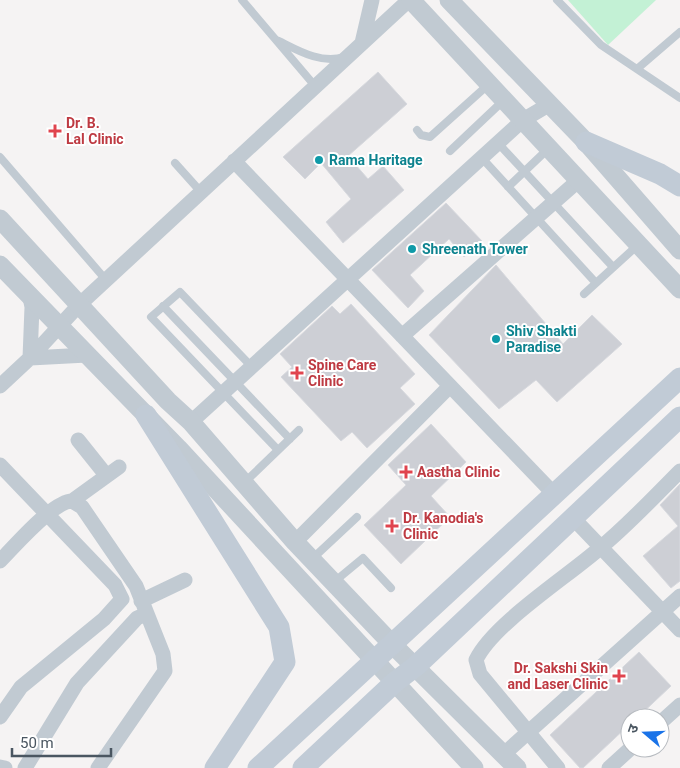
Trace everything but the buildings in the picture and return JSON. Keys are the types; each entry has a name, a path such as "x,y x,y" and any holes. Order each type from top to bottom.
{"main road":[{"path":"586,142 660,174 680,186"},
{"path":"258,768 680,378"},
{"path":"146,415 279,627 285,662 215,768"},
{"path":"303,768 395,682 416,666 680,417"}],"street":[{"path":"362,43 372,0"},
{"path":"1,383 60,328 79,305 410,0 680,289"},
{"path":"449,0 586,142 680,250"},
{"path":"190,422 481,157 523,120 550,104"},
{"path":"234,161 554,494"},
{"path":"402,336 579,180"},
{"path":"0,219 168,401 190,422 296,542 392,644 517,768"},
{"path":"0,265 146,415 474,768"},
{"path":"30,297 32,307 30,358"},
{"path":"30,358 88,355"},
{"path":"296,542 450,386"},
{"path":"0,561 64,502 72,501 112,471 78,440"},
{"path":"0,465 115,585 122,599 104,620 21,687 0,717"},
{"path":"558,768 480,674 476,660 483,647 499,631 601,548 680,471"},
{"path":"72,501 82,507 136,586 163,654 164,672 98,768"},
{"path":"572,517 680,630"},
{"path":"24,768 76,683 137,618 144,608 185,580"},
{"path":"504,754 529,734 680,596"},
{"path":"670,714 680,705"},
{"path":"609,768 620,758"},
{"path":"0,767 5,768"}],"lane":[{"path":"242,0 315,86"},
{"path":"557,0 601,45 679,96"},
{"path":"636,69 680,32"},
{"path":"275,39 308,55 341,58 348,56"},
{"path":"417,130 421,136 430,137 489,84"},
{"path":"450,151 504,100"},
{"path":"498,142 613,268"},
{"path":"508,187 550,148"},
{"path":"0,157 106,280"},
{"path":"481,157 596,283"},
{"path":"175,163 201,192"},
{"path":"584,294 639,244"},
{"path":"251,366 180,292 151,317 278,450"},
{"path":"164,306 290,439"},
{"path":"244,483 299,430"},
{"path":"312,559 358,517"},
{"path":"334,582 363,558 391,588"}],"green space":[{"path":"568,0 656,0 608,45"}],"place":[{"name":"Dr. B. Lal Clinic","path":"55,131"},
{"name":"Rama Haritage","path":"319,160"},
{"name":"Shreenath Tower","path":"412,249"},
{"name":"Shiv Shakti Paradise","path":"496,339"},
{"name":"Spine Care Clinic","path":"297,373"},
{"name":"Aastha Clinic","path":"406,472"},
{"name":"Dr. Kanodia's Clinic","path":"392,526"},
{"name":"Dr. Sakshi Skin and Laser Clinic","path":"619,676"}]}
